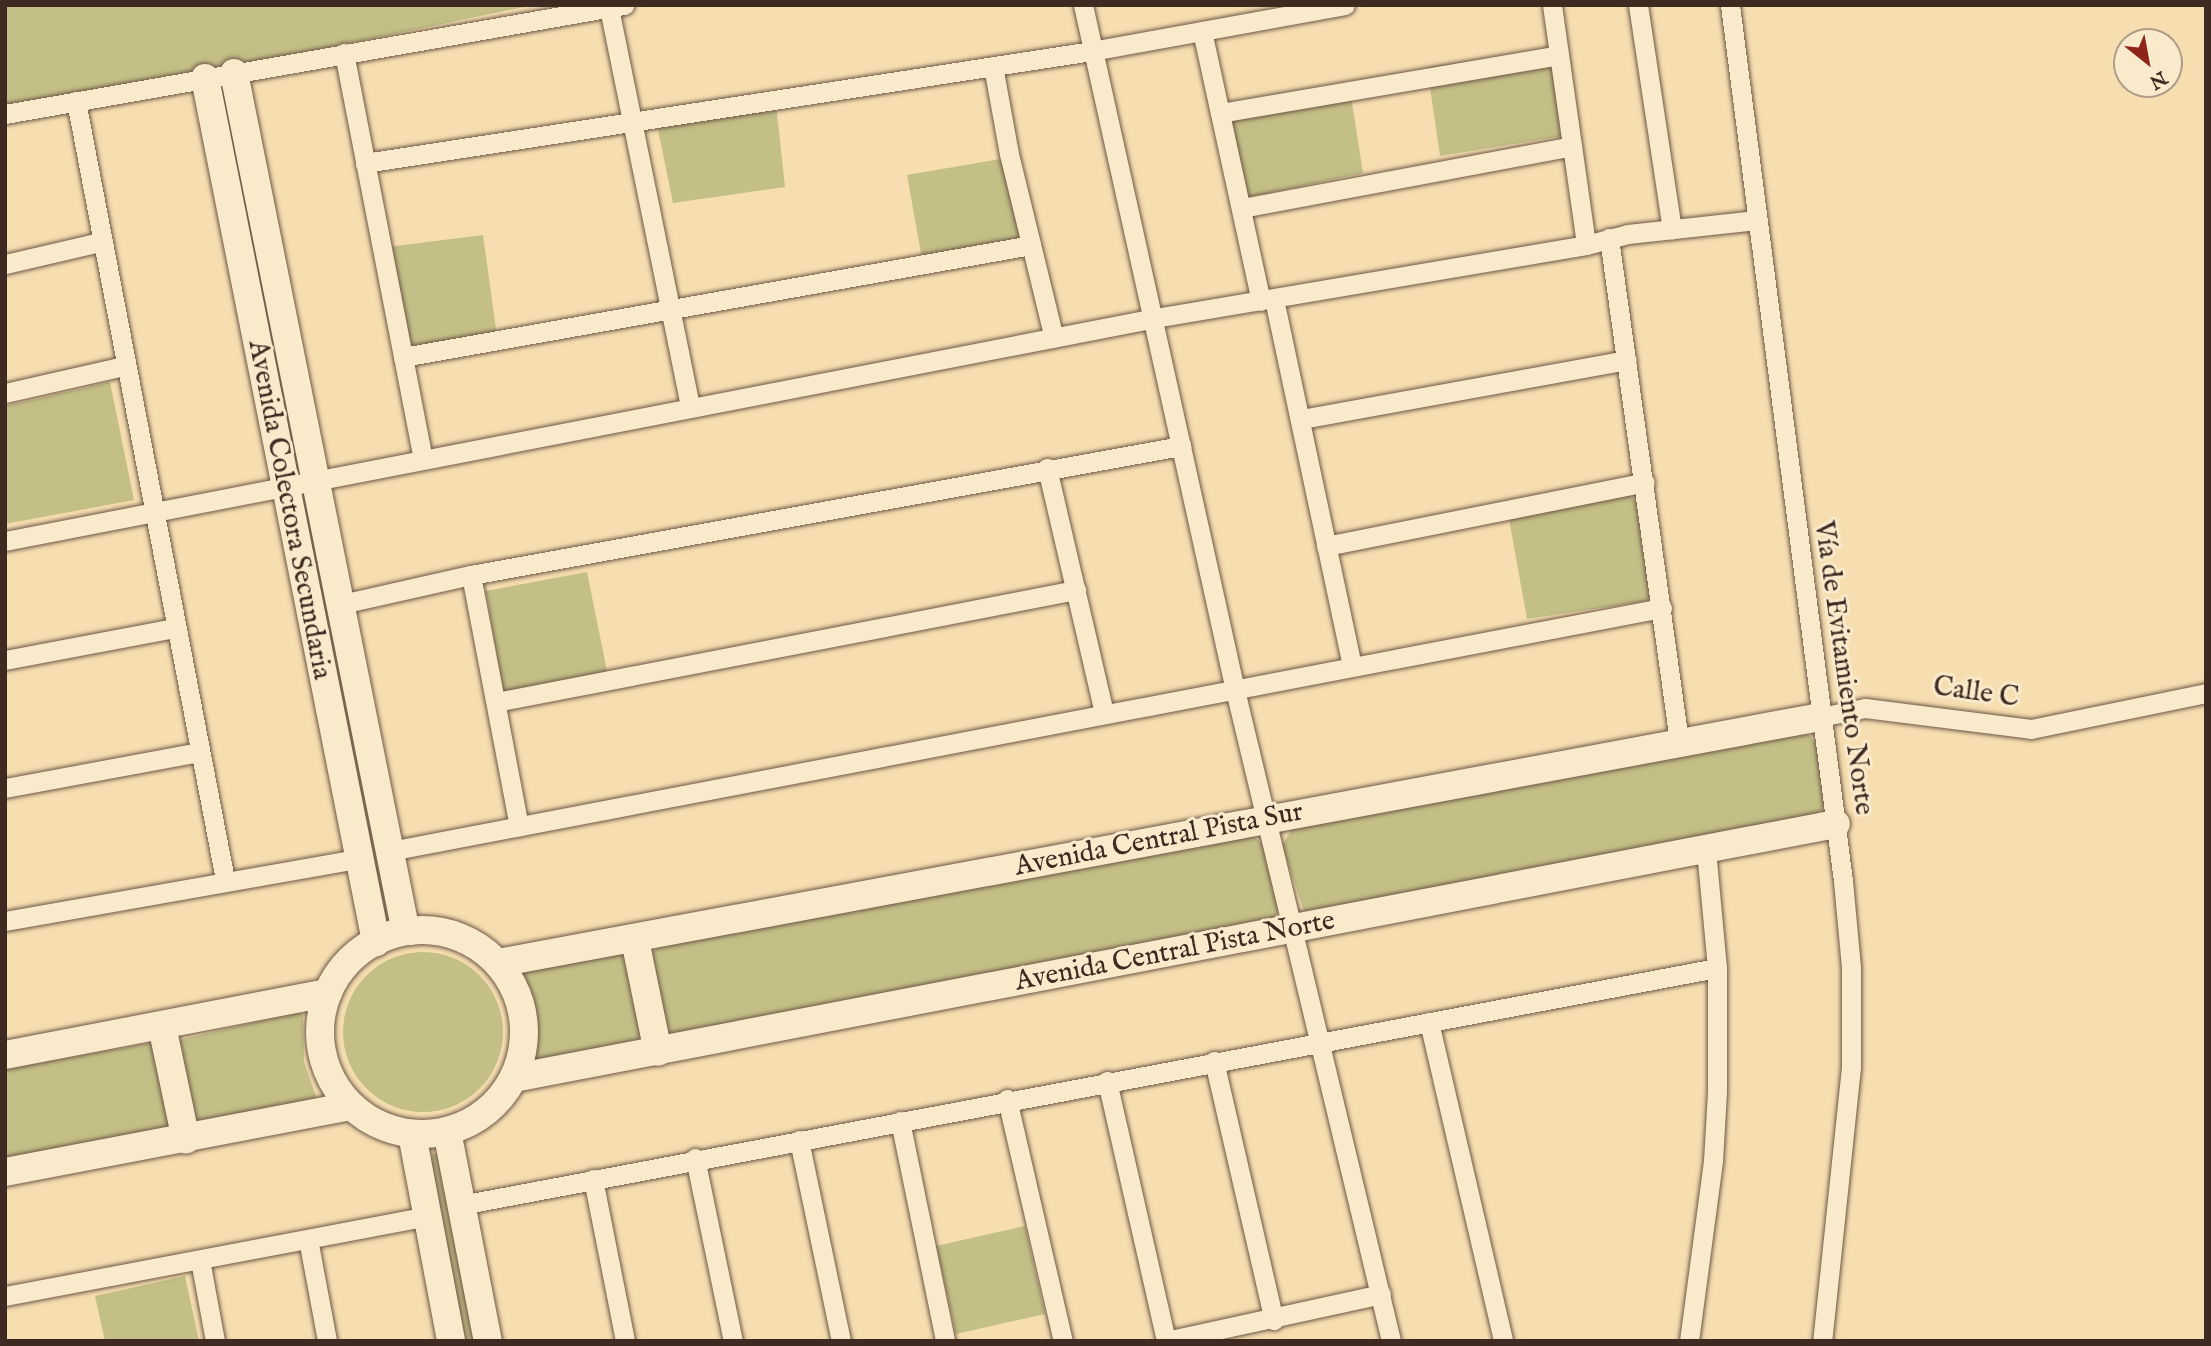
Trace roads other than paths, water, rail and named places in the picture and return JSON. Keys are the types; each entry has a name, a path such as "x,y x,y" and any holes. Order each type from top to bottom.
{"street":[{"path":"1083,5 1236,690 1391,1341"},
{"path":"365,163 629,118 1092,51 1345,5"},
{"path":"1552,5 1586,246"},
{"path":"1638,5 1672,229"},
{"name":"Vía de Evitamiento Norte","path":"1730,5 1820,717 1836,824 1851,968 1851,1067 1822,1341"},
{"path":"5,114 617,6 629,118 690,405"},
{"path":"1202,31 1242,208 1302,419 1352,665"},
{"path":"344,53 423,458"},
{"path":"1220,113 1559,55"},
{"path":"993,66 1054,338"},
{"name":"Avenida Colectora Secundaria","path":"234,73 404,922 410,931"},
{"name":"Avenida Colectora Secundaria","path":"205,78 357,859 376,942"},
{"path":"76,101 100,242 225,880"},
{"path":"1242,208 1572,146"},
{"path":"5,541 318,483 423,458 690,405 1155,318 1586,246 1609,238 1756,220"},
{"path":"1609,238 1679,741"},
{"path":"5,264 100,242"},
{"path":"403,358 1031,245"},
{"path":"1302,419 1628,360"},
{"path":"5,393 124,366"},
{"path":"342,604 471,575 1047,468 1181,446"},
{"path":"1047,468 1104,712"},
{"path":"1326,546 1644,482"},
{"path":"471,575 519,826"},
{"path":"496,702 1076,590"},
{"path":"390,851 1104,712 1236,690 1352,665 1662,608"},
{"path":"5,660 175,628"},
{"name":"Calle C","path":"1820,717 1865,708 2031,729 2206,693"},
{"name":"Avenida Central Pista Sur","path":"498,963 635,940 1679,741 1820,717"},
{"path":"5,788 200,752"},
{"name":"Avenida Central Pista Norte","path":"514,1078 1836,824"},
{"path":"1689,1341 1713,1161 1717,968 1706,849"},
{"path":"5,921 225,880 357,859"},
{"path":"410,931 458,937 498,963 521,1006 522,1055 514,1078 481,1115 447,1130 412,1134 379,1125 351,1106 332,1082 322,1053 321,1022 328,993 340,972 376,942 410,931"},
{"path":"635,940 658,1052"},
{"path":"461,1205 1007,1099 1717,968"},
{"path":"5,1055 328,993"},
{"path":"1429,1022 1503,1341"},
{"path":"162,1026 186,1140"},
{"path":"1214,1061 1274,1320"},
{"path":"1107,1081 1166,1341 1274,1320 1381,1294"},
{"path":"1007,1099 1063,1341"},
{"path":"5,1172 186,1140 351,1106"},
{"path":"900,1121 945,1341"},
{"path":"447,1130 488,1341"},
{"path":"412,1134 451,1341"},
{"path":"799,1140 841,1341"},
{"path":"695,1158 733,1341"},
{"path":"593,1179 625,1341"},
{"path":"5,1296 427,1216"},
{"path":"308,1239 327,1341"},
{"path":"200,1260 215,1341"}]}
